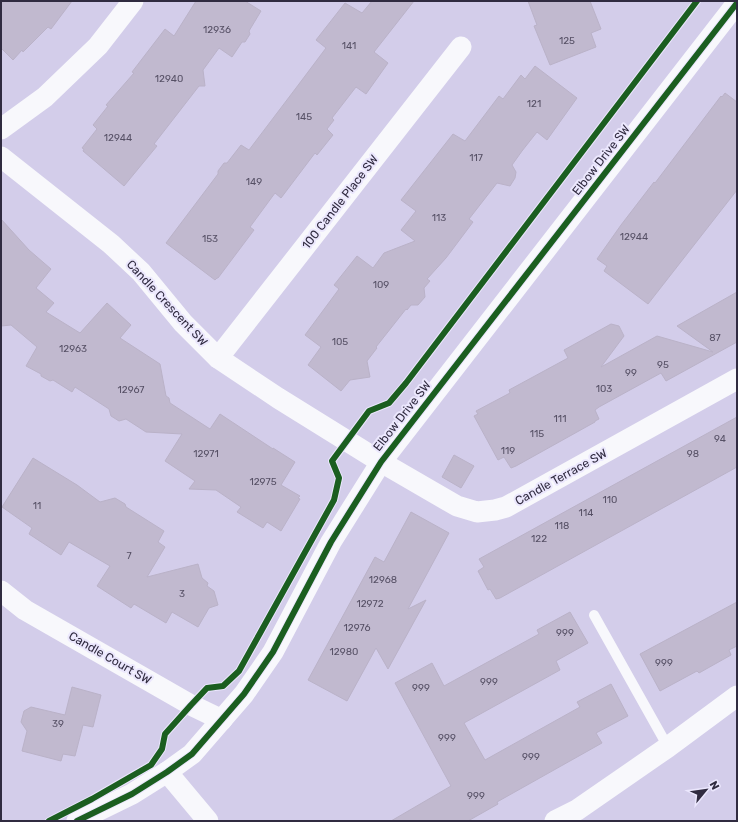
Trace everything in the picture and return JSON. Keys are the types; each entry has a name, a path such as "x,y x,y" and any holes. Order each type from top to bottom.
{"street":[{"path":"1,129 45,97 84,60 98,46 134,1"},
{"name":"Elbow Drive SW","path":"77,821 132,794 192,754 244,694 273,652 331,542 381,462 737,3"},
{"name":"100 Candle Place SW","path":"218,358 461,47"},
{"name":"Candle Crescent SW","path":"1,157 116,249 141,272 183,323 218,358 278,398 381,462"},
{"name":"Candle Terrace SW","path":"381,462 457,506 477,512 495,510 506,507 737,379"},
{"name":"Candle Court SW","path":"1,591 25,610 191,705 222,720"},
{"path":"555,821 577,810 668,747 737,696"},
{"path":"167,772 208,821"}],"lane":[{"path":"594,615 668,747"}],"building":[{"path":"1,1 72,1 51,29 48,27 13,60 1,48"},
{"path":"196,1 245,1 261,11 249,31 250,34 245,42 242,42 232,57 219,48 203,70 205,86 199,86 154,144 157,146 124,186 83,151 84,149 82,148 97,129 93,125 108,106 106,105 134,73 132,72 165,29 174,36"},
{"path":"372,1 414,1 374,52 388,63 366,94 356,87 332,118 334,120 327,129 333,135 317,155 315,153 281,198 275,193 250,227 254,230 215,280 166,243 218,174 218,171 224,163 227,163 241,145 249,150 326,48 316,40 345,3 362,13"},
{"path":"528,1 590,1 601,29 591,33 596,47 550,65 534,26 537,25"},
{"path":"535,66 577,98 547,140 537,132 522,151 512,165 516,172 515,178 510,186 497,183 469,219 473,222 446,258 427,279 430,281 424,288 425,297 418,305 411,305 407,310 406,309 376,347 377,348 367,361 370,377 350,380 341,391 308,365 321,347 305,335 339,289 334,285 357,256 373,268 384,253 415,241 401,230 416,211 401,200 453,134 465,141 499,96 503,99 521,75 525,79"},
{"path":"725,93 737,102 737,190 648,304 604,271 607,266 597,259 654,182 655,183 721,96 722,97"},
{"path":"1,219 29,250 51,269 36,288 54,303 46,312 80,333 107,303 131,325 120,338 160,364 166,396 169,398 170,403 210,429 220,414 295,462 281,485 300,496 298,498 300,499 281,531 267,522 263,528 237,512 241,507 216,490 189,489 195,481 165,461 182,434 146,432 126,419 119,421 111,416 109,409 75,387 72,392 53,380 50,381 41,376 41,374 26,366 37,347 11,325 1,326"},
{"path":"737,292 737,342 666,381 661,373 599,407 595,410 599,419 595,422 516,466 511,468 504,457 498,460 474,416 478,414 476,411 510,393 509,390 568,358 564,350 611,324 619,326 624,336 601,367 657,336 713,352 677,326"},
{"path":"737,417 737,467 500,598 496,599 490,589 488,590 478,571 484,567 479,559"},
{"path":"454,455 474,466 461,488 442,477"},
{"path":"33,458 77,485 100,502 115,498 125,504 126,507 164,531 158,542 165,547 147,577 198,564 202,578 208,583 207,586 214,591 218,605 209,608 198,627 172,612 166,623 134,604 131,608 97,586 110,566 69,542 61,555 29,534 32,528 2,507"},
{"path":"411,512 449,533 408,609 426,600 388,669 376,648 347,701 308,680 375,557 384,562"},
{"path":"737,602 737,646 729,650 731,655 699,673 697,671 660,691 640,654"},
{"path":"570,612 588,643 556,661 560,670 464,723 485,760 580,707 577,702 611,684 628,716 596,733 602,743 497,802 498,804 468,821 391,821 451,786 395,683 432,663 444,686 539,634 537,630"},
{"path":"72,687 101,695 93,727 83,725 75,756 63,754 61,761 22,751 27,731 21,722 24,711 31,707 65,715"}],"cycle path":[{"path":"49,821 92,799 151,765 162,749 165,734 191,705 207,688 223,686 239,671 334,500 339,478 332,461 369,411 389,403 406,383 697,1"},
{"path":"77,821 132,794 192,754 244,694 273,652 331,542 381,462 737,3"}]}
